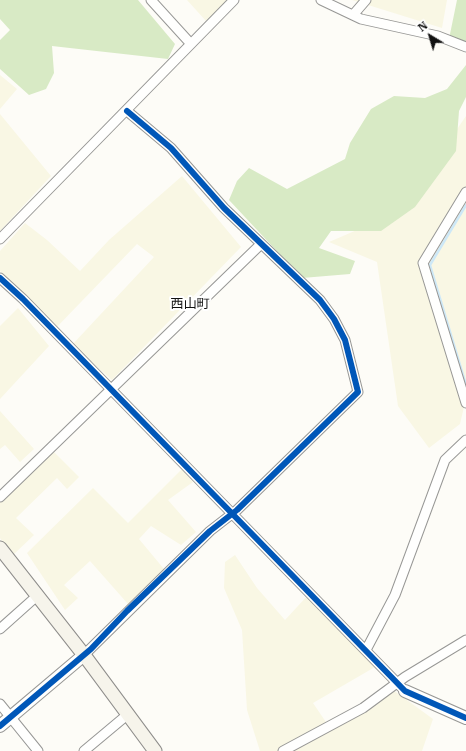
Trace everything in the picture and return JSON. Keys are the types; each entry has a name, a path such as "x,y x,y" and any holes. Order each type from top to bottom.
{"main road":[{"path":"0,548 84,655 155,751"}],"street":[{"path":"151,0 191,44"},
{"path":"0,239 234,0"},
{"path":"321,0 361,19 438,36 466,47"},
{"path":"353,15 366,0"},
{"path":"0,726 84,655 210,531 232,514 358,392 345,340 334,319 320,300 224,208 171,148 127,111"},
{"path":"466,192 423,263 466,403"},
{"path":"0,497 112,390 260,244"},
{"path":"0,278 23,299 401,687 466,718"},
{"path":"366,650 395,595 445,460 466,440"},
{"path":"0,628 38,595"},
{"path":"283,751 401,687 466,640"},
{"path":"0,704 38,751"},
{"path":"84,751 127,715"}],"shaded area":[{"path":"187,0 231,0 206,21"},
{"path":"352,0 447,0 442,28"},
{"path":"0,75 17,89 0,109"},
{"path":"0,114 51,176 0,231"},
{"path":"466,116 466,398 460,424 429,448 398,406 377,262 329,242 401,211"},
{"path":"182,176 241,247 112,380 72,345 154,257 137,244 53,331 0,271 0,251 25,223 47,240 80,271 109,240"},
{"path":"18,308 49,346 0,399 0,326"},
{"path":"0,411 34,449 20,462 5,445 0,449"},
{"path":"52,450 79,477 67,489 57,478 16,518 34,535 12,556 0,538 0,501"},
{"path":"182,469 193,482 168,500 196,532 181,545 151,526 139,539 164,569 128,604 90,561 64,585 78,598 65,610 27,553 93,488 128,523"},
{"path":"235,555 257,588 285,620 309,594 375,667 313,703 328,725 389,687 433,719 422,751 260,751 247,710 242,630 224,588 225,562"}],"green space":[{"path":"0,0 138,0 175,44 168,59 52,46 54,73 46,89 29,95 0,69 0,40 10,30 0,19"},
{"path":"457,0 466,0 466,43 449,39"},
{"path":"466,65 466,97 459,111 456,151 415,207 381,231 331,231 319,248 355,261 350,274 302,278 229,200 237,181 249,168 287,189 345,159 350,143 371,109 394,96 425,98 447,89"}],"waterway":[{"path":"466,205 430,265 466,385"}],"cycle path":[{"path":"0,726 91,649 127,611 210,531 237,510 358,392 345,340 334,319 320,300 224,208 171,148 127,111"},
{"path":"0,278 23,299 405,691 466,718"}],"district":[{"name":"西山町","path":"190,304"}]}
